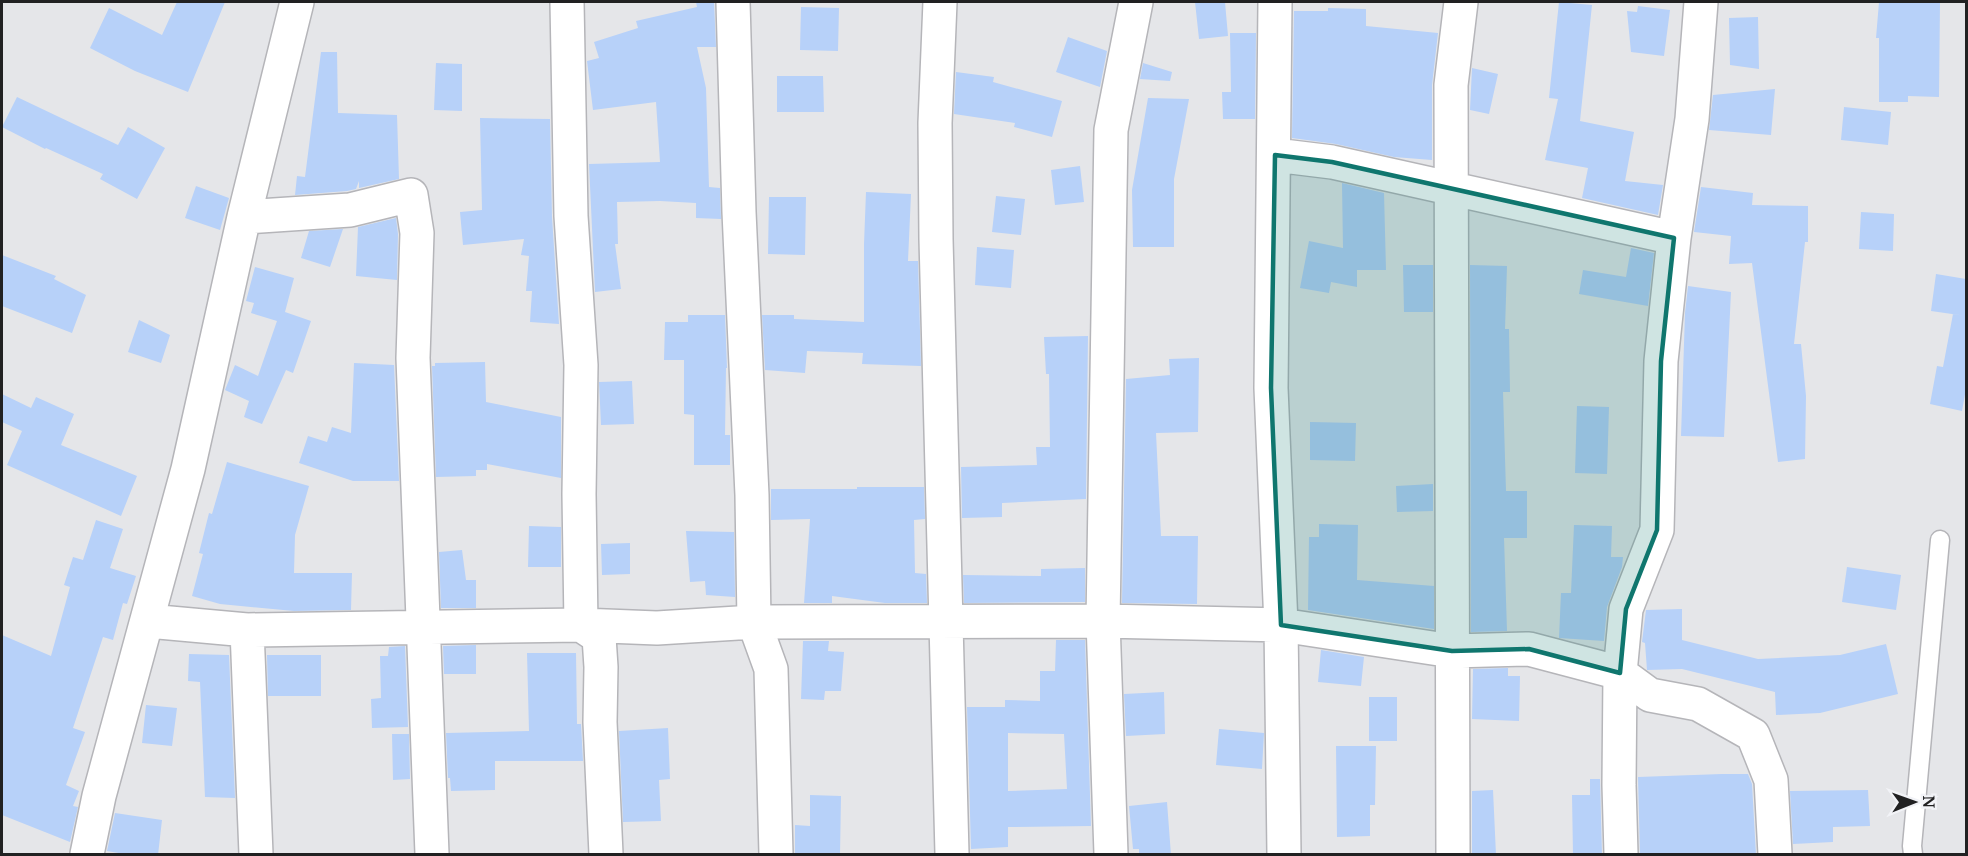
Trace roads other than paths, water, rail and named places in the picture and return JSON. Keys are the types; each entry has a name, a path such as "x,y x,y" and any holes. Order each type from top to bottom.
{"street":[{"path":"87,855 99,796 194,446 244,216 297,2"},
{"path":"567,2 571,216 581,365 579,494 581,625"},
{"path":"733,2 739,212 752,483 754,622 771,669 776,855"},
{"path":"940,2 935,123 952,855"},
{"path":"1111,855 1103,621 1111,130 1136,2"},
{"path":"1275,2 1271,387 1281,625 1284,855"},
{"path":"1454,855 1450,85 1461,2"},
{"path":"1621,855 1620,673 1626,609 1657,530 1660,361 1674,238 1692,119 1701,2"},
{"path":"1275,155 1332,162 1674,238"},
{"path":"244,216 350,210 411,195 417,233 413,358 432,855"},
{"path":"148,621 246,630 581,625 657,628 754,622 1103,621 1281,625 1452,651 1529,649 1620,673 1650,695 1698,704 1753,735 1771,780 1775,855"},
{"path":"581,625 599,637 606,855"},
{"path":"246,630 256,855"}],"lane":[{"path":"1913,855 1940,540"}]}
